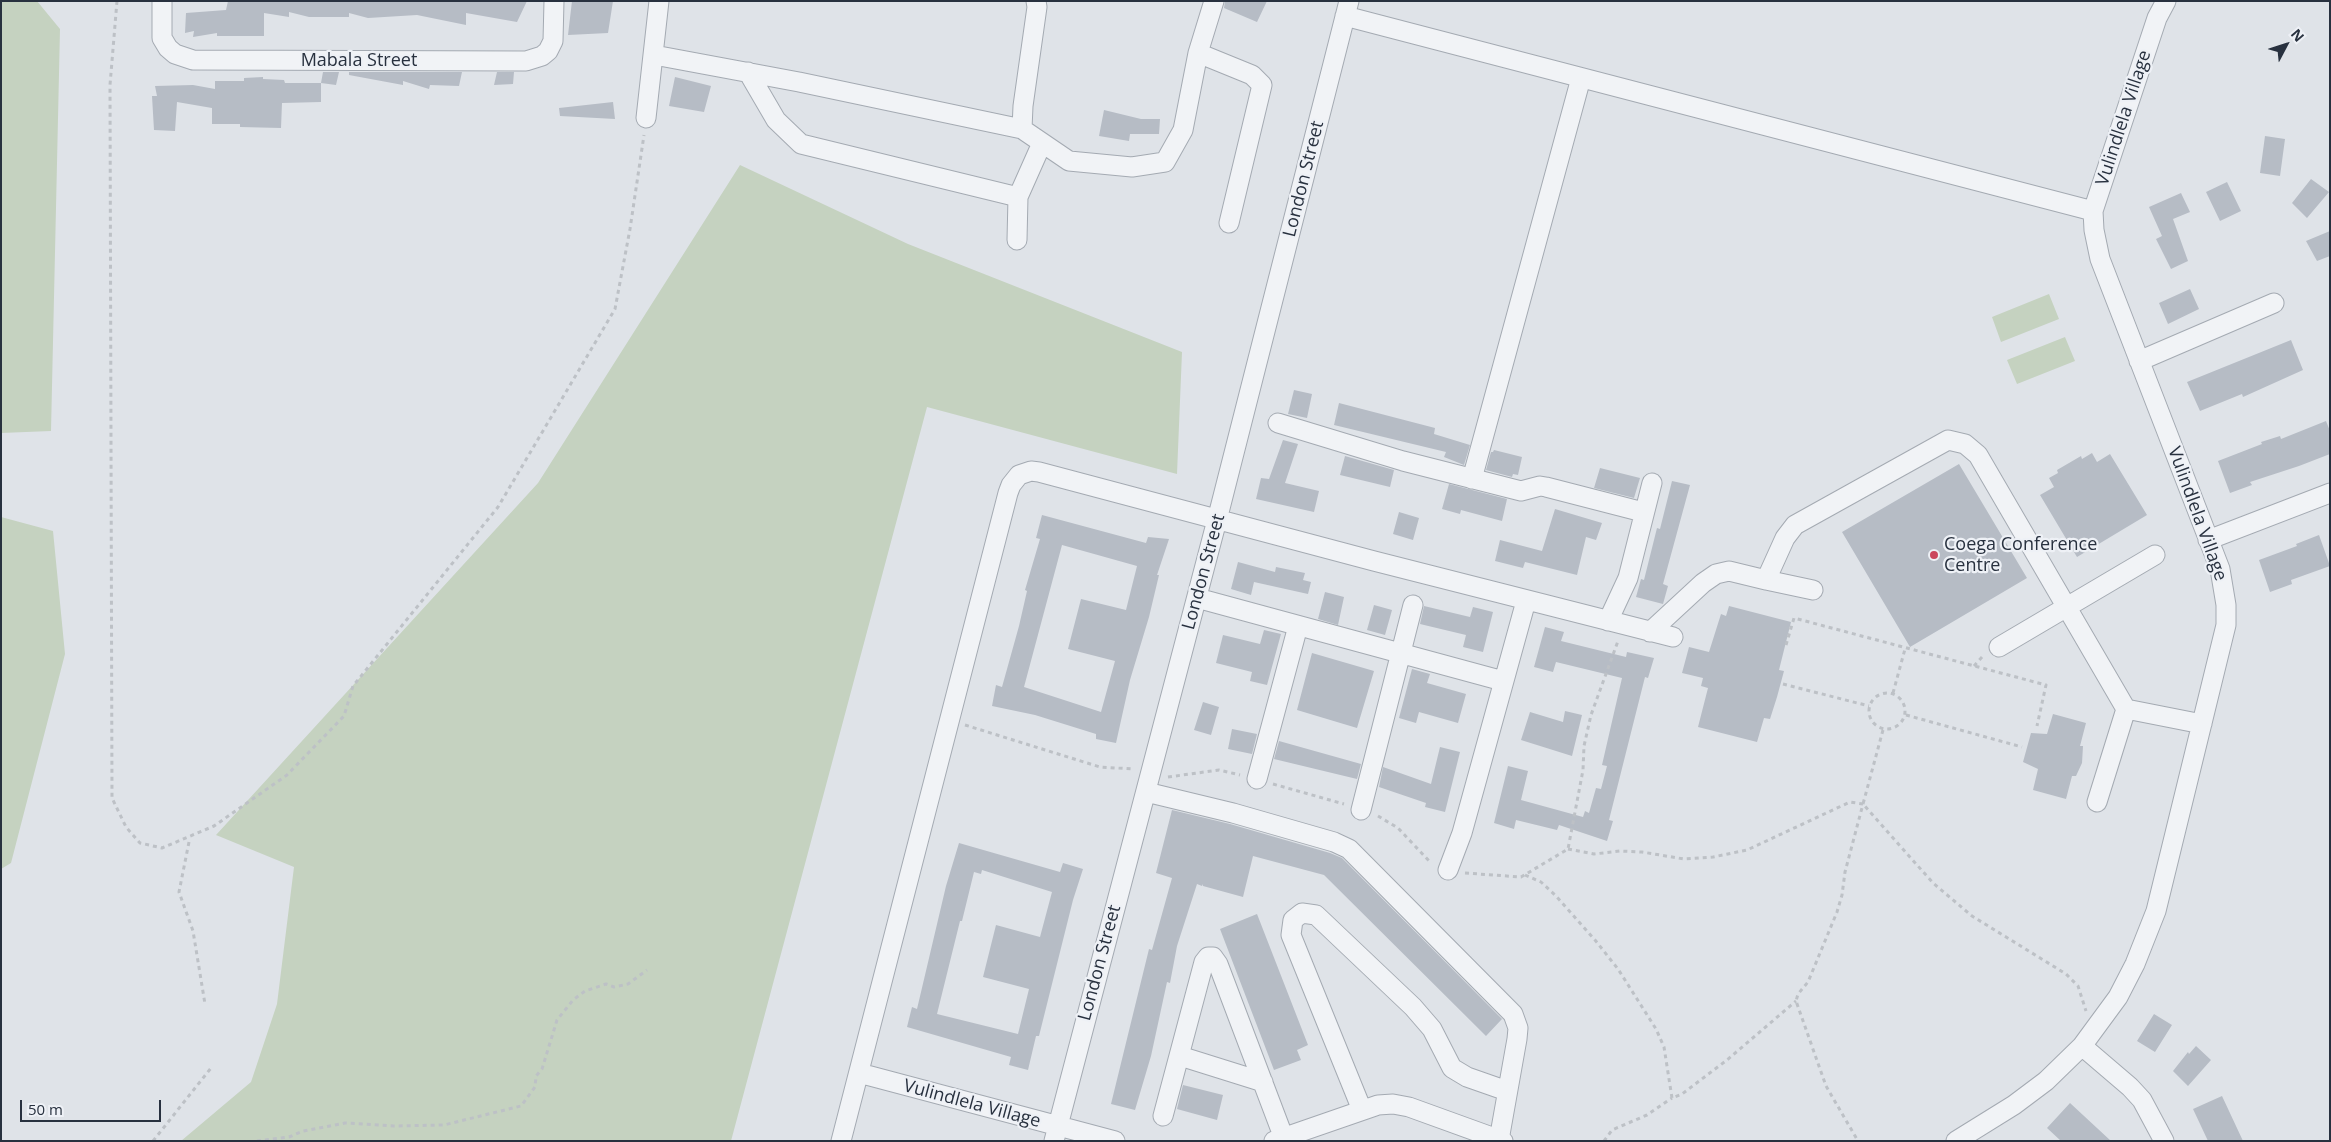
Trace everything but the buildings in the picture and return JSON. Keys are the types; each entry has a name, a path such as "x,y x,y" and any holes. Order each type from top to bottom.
{"street":[{"name":"Mabala Street","path":"162,1 162,38 168,48 175,54 193,60 526,61 542,56 548,51 553,42 554,1"},
{"path":"646,118 654,55 658,1"},
{"path":"1022,129 1036,1"},
{"path":"654,55 748,72 1022,129 1069,161 1132,167 1165,162 1182,130 1198,53 1214,1"},
{"name":"Vulindlela Village","path":"1956,1141 2014,1106 2046,1081 2087,1038 2118,997 2146,938 2156,911 2226,626 2224,587 2208,540 2096,245 2093,211 2158,18 2166,1"},
{"path":"1347,9 1580,78 2093,211"},
{"name":"London Street","path":"1056,1134 1217,520 1347,9"},
{"path":"1198,53 1252,76 1262,85 1229,223"},
{"path":"748,72 776,120 801,144 1018,196"},
{"path":"1472,479 1580,78"},
{"path":"1016,240 1018,196 1042,143"},
{"path":"2139,361 2274,303"},
{"path":"1278,424 1403,461 1521,491 1540,486 1546,487 1643,512"},
{"path":"1766,580 1784,538 1795,526 1948,440 1965,444 1978,455 2126,708 2097,802"},
{"path":"841,1141 1008,493 1014,479 1024,472 1039,472 1217,520 1673,637"},
{"path":"1608,621 1628,578 1643,512 1652,483"},
{"path":"2208,540 2330,493"},
{"path":"1999,647 2066,605 2155,554"},
{"path":"1650,632 1703,583 1716,574 1729,571 1813,590"},
{"path":"1196,598 1504,681"},
{"path":"1448,870 1462,833 1526,600"},
{"path":"1360,810 1412,605"},
{"path":"1257,779 1298,626"},
{"path":"2126,708 2202,724"},
{"path":"1146,792 1233,813 1334,842 1349,849 1514,1014 1518,1028 1501,1140 1409,1107 1378,1105 1281,1140 1263,1082 1218,964 1213,957 1208,956 1204,962 1163,1116"},
{"path":"1362,1110 1291,935 1293,920 1302,912 1316,915 1413,1007 1432,1029 1452,1068 1467,1077 1507,1091"},
{"path":"2087,1038 2142,1100 2164,1141"},
{"path":"1180,1056 1263,1082"},
{"name":"Vulindlela Village","path":"859,1074 1056,1134 1115,1141"}],"path":[{"path":"117,1 110,85 112,798 126,827 140,843 162,848 214,826 287,775 344,716 353,686 498,507 615,309 630,229 646,118"},
{"path":"1786,645 1794,618 2046,685 2037,726"},
{"path":"1893,693 1905,649"},
{"path":"1783,684 1869,706"},
{"path":"1884,693 1893,693 1905,705 1906,715 1902,723 1893,729 1883,730 1874,724 1869,716 1869,706 1875,697 1884,693"},
{"path":"1906,715 2022,747"},
{"path":"1604,1141 1612,1130 1648,1116 1672,1098 1682,1094 1727,1060 1796,1001 1798,994 1808,982 1837,912 1842,895 1844,872 1883,730"},
{"path":"1568,849 1594,854 1620,851 1642,852 1684,859 1713,857 1746,850 1850,802 1864,804 1933,884 1972,916 2066,974 2078,986 2087,1038"},
{"path":"189,842 179,892 193,931 205,1004"},
{"path":"1525,874 1541,882 1556,896 1618,969 1656,1029 1664,1046 1672,1098"},
{"path":"257,1141 289,1137 303,1131 345,1123 394,1126 444,1125 521,1106 535,1087 536,1076 542,1070 557,1020 573,1000 585,991 606,984 614,987 628,984 648,970"},
{"path":"1796,1001 1826,1086 1858,1141"},
{"path":"153,1141 211,1068"}],"green space":[{"path":"1,1 37,1 60,29 51,431 1,433"},
{"path":"740,165 908,244 1182,352 1177,474 927,407 731,1141 181,1141 251,1082 277,1004 294,867 216,835 538,483"},
{"path":"2049,294 2059,319 2001,342 1992,317"},
{"path":"2065,337 2075,361 2017,384 2007,360"},
{"path":"1,517 53,531 65,654 11,863 1,869"}],"place":[{"name":"Coega Conference Centre","path":"1934,555"}]}
